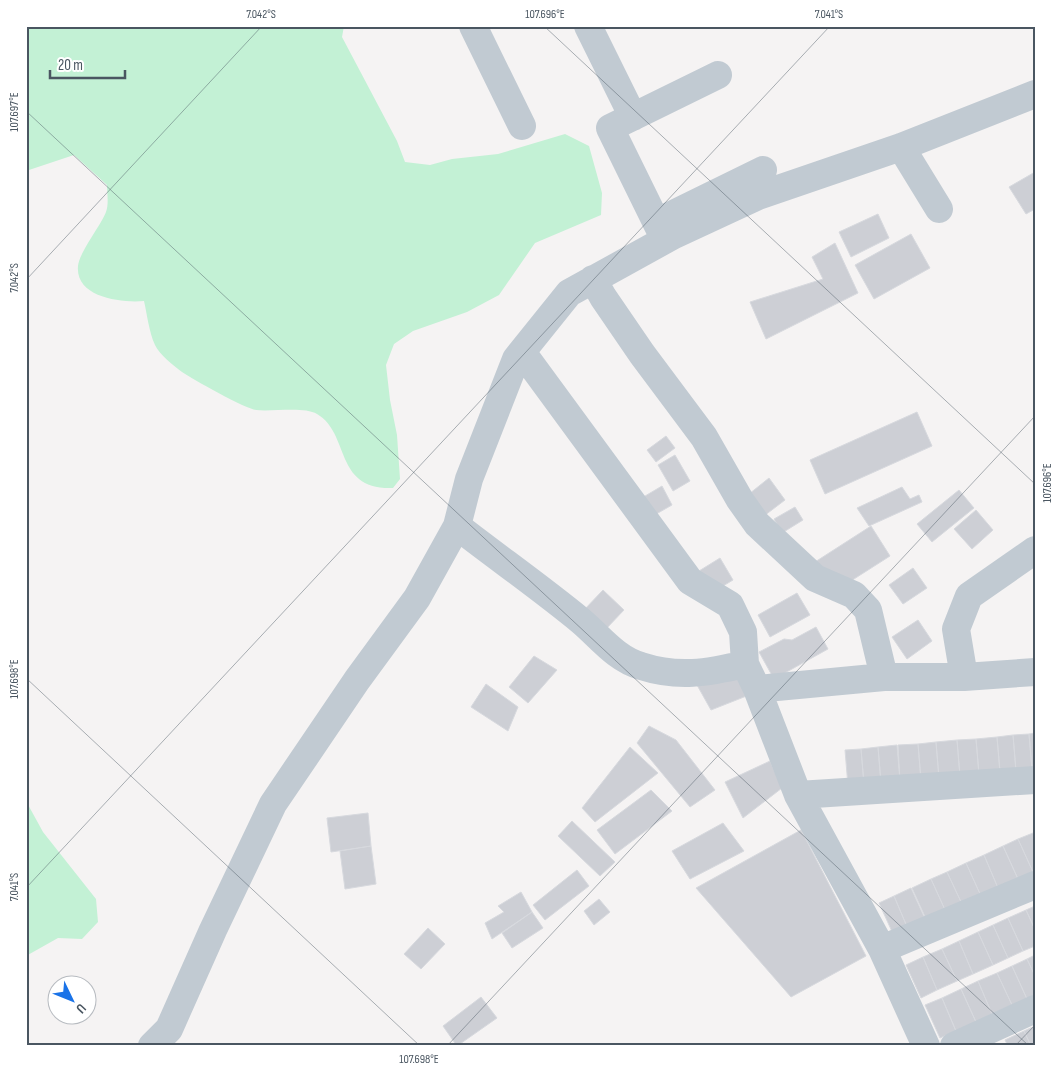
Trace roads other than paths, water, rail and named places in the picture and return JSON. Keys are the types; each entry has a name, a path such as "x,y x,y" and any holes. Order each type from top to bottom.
{"street":[{"path":"473,26 522,126"},
{"path":"588,26 633,117"},
{"path":"661,231 610,128 718,75"},
{"path":"661,231 901,147 1035,94"},
{"path":"901,147 939,209"},
{"path":"152,1046 169,1029 213,930 273,804 357,680 417,598 457,526 469,479 516,359 569,293 593,279 661,231 763,170"},
{"path":"593,279 603,298 642,354 704,437 740,500 758,524 814,578 854,595 868,610 884,677"},
{"path":"522,352 690,581 730,605 743,632 745,664 757,689 798,795 882,949 926,1046"},
{"path":"457,526 580,621 622,659 639,666 669,673 702,674 745,664"},
{"path":"964,676 956,629 969,596 1035,550"},
{"path":"757,689 884,677 964,676 1035,672"},
{"path":"798,795 1035,780"},
{"path":"882,949 1035,885"},
{"path":"954,1046 1035,1009"}]}
